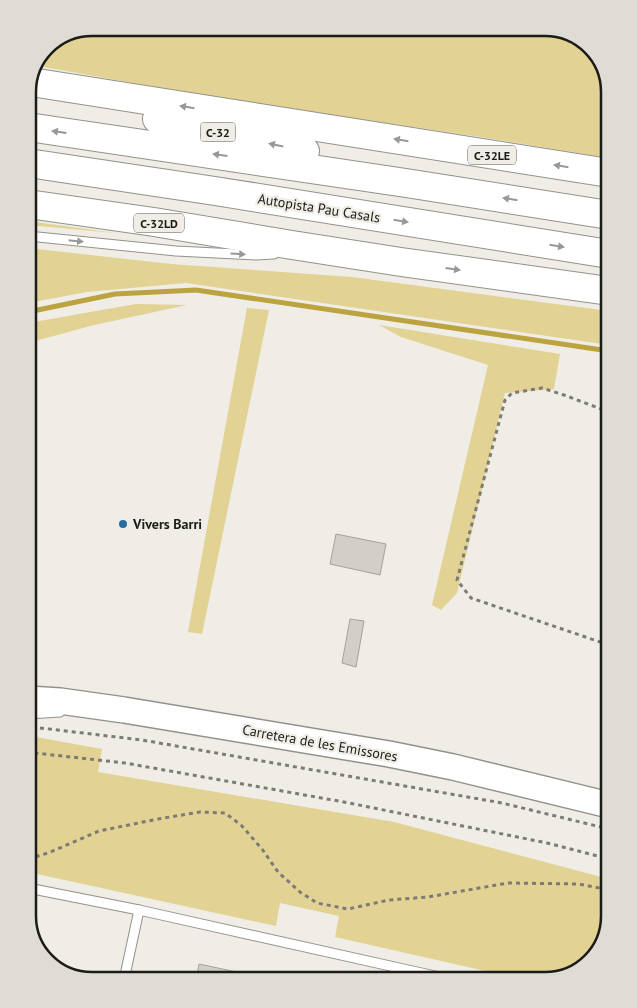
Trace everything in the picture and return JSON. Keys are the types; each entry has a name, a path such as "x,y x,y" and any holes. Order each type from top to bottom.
{"highway":[{"name":"C-32LE","path":"37,83 601,173"},
{"name":"C-32","path":"36,93 354,161 406,182"},
{"name":"C-32","path":"36,128 406,182 601,214"},
{"name":"Autopista Pau Casals","path":"36,165 215,191 601,253"},
{"path":"36,183 75,187 215,191"},
{"name":"C-32LD","path":"36,205 404,262 601,290"}],"street":[{"name":"Carretera de les Emissores","path":"36,700 124,710 390,754 453,767 601,803"}],"lane":[{"path":"36,237 176,251 256,255 316,248"},
{"path":"36,714 124,710"},
{"path":"36,890 139,910 417,972"},
{"path":"126,972 139,910"}],"path":[{"path":"601,409 542,388 512,393 505,400 457,580 470,598 601,642"},
{"name":"Carretera de les Emissores","path":"36,728 142,740 502,803 601,827"},
{"path":"36,753 125,763 344,802 547,842 601,857"},
{"path":"36,857 99,832 200,812 225,812 241,824 278,872 300,892 318,903 348,909 389,900 428,897 508,883 579,884 601,888"}],"shaded area":[{"path":"93,36 555,37 569,42 582,50 591,61 599,78 601,93 601,157 474,136 228,100 43,67 55,50 64,44 82,37"},
{"path":"36,222 115,233 36,226"},
{"path":"36,249 171,264 352,277 601,310 601,344 186,283 87,292 36,302"},
{"path":"136,304 187,305 94,325 36,341 36,322"},
{"path":"247,308 269,310 202,634 188,632"},
{"path":"379,325 560,354 554,389 505,393 457,593 441,610 432,605 488,365 401,337"},
{"path":"36,737 102,749 98,772 394,822 601,877 601,915 599,930 593,944 576,962 555,971 489,972 335,937 339,916 280,903 276,926 36,874"}],"building":[{"path":"336,534 386,544 380,575 330,564"},
{"path":"350,619 364,621 356,667 342,663"},
{"path":"199,964 236,972 198,972"}],"waterway":[{"path":"36,310 115,294 196,290 601,350"}],"place":[{"name":"Vivers Barri","path":"123,524"}]}
